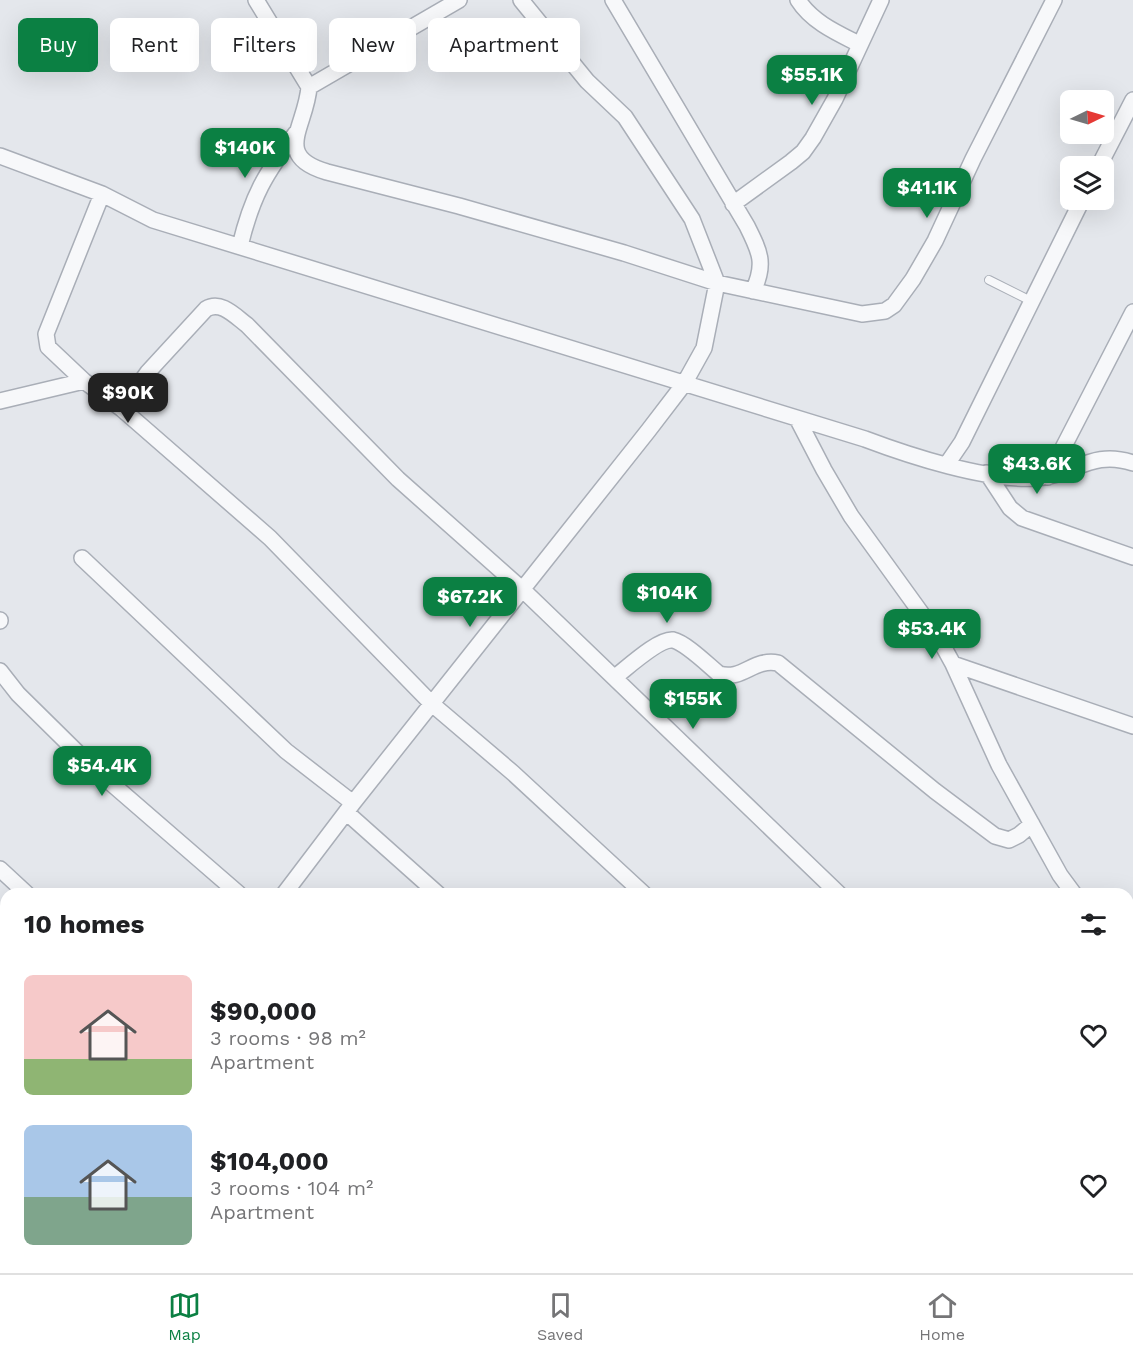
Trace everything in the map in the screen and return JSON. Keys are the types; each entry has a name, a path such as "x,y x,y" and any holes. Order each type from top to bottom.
{"street":[{"path":"240,246 248,213 259,187 296,133 308,104 309,87 256,0"},
{"path":"309,87 459,0"},
{"path":"289,888 684,384 704,348 717,284 692,219 625,117 587,81 521,0"},
{"path":"613,0 747,226 761,258 760,276 753,291"},
{"path":"798,0 813,18 860,44"},
{"path":"733,204 803,152 830,109 881,0"},
{"path":"274,163 282,159 299,159 327,172 470,209 624,253 717,284 862,314 876,313 894,305 913,279 935,241 973,159 1054,0"},
{"path":"1104,156 1133,100"},
{"path":"296,133 296,150 299,159"},
{"path":"0,156 102,194 153,220 947,464 1017,478 1048,477 1099,458 1133,463"},
{"path":"102,194 46,334 48,347 84,381 122,409 270,538 432,704 513,773 638,888"},
{"path":"947,464 963,441 1077,210"},
{"path":"122,409 148,372 206,309 220,306 247,325 398,479 523,590 833,888"},
{"path":"1048,477 1133,312"},
{"path":"0,400 84,381"},
{"path":"798,420 824,470 852,516 921,612 953,664 999,765 1060,875 1070,888"},
{"path":"987,473 1010,508 1022,518 1133,557"},
{"path":"82,558 286,751 350,808 432,888"},
{"path":"615,677 662,642 672,640 680,643 719,674 727,676 743,672 761,662 778,663 935,791 995,836 1009,840 1032,824"},
{"path":"953,664 1133,726"},
{"path":"0,671 18,694 89,764 231,888"},
{"path":"0,869 21,888"}],"lane":[{"path":"990,280 1033,302"}]}
